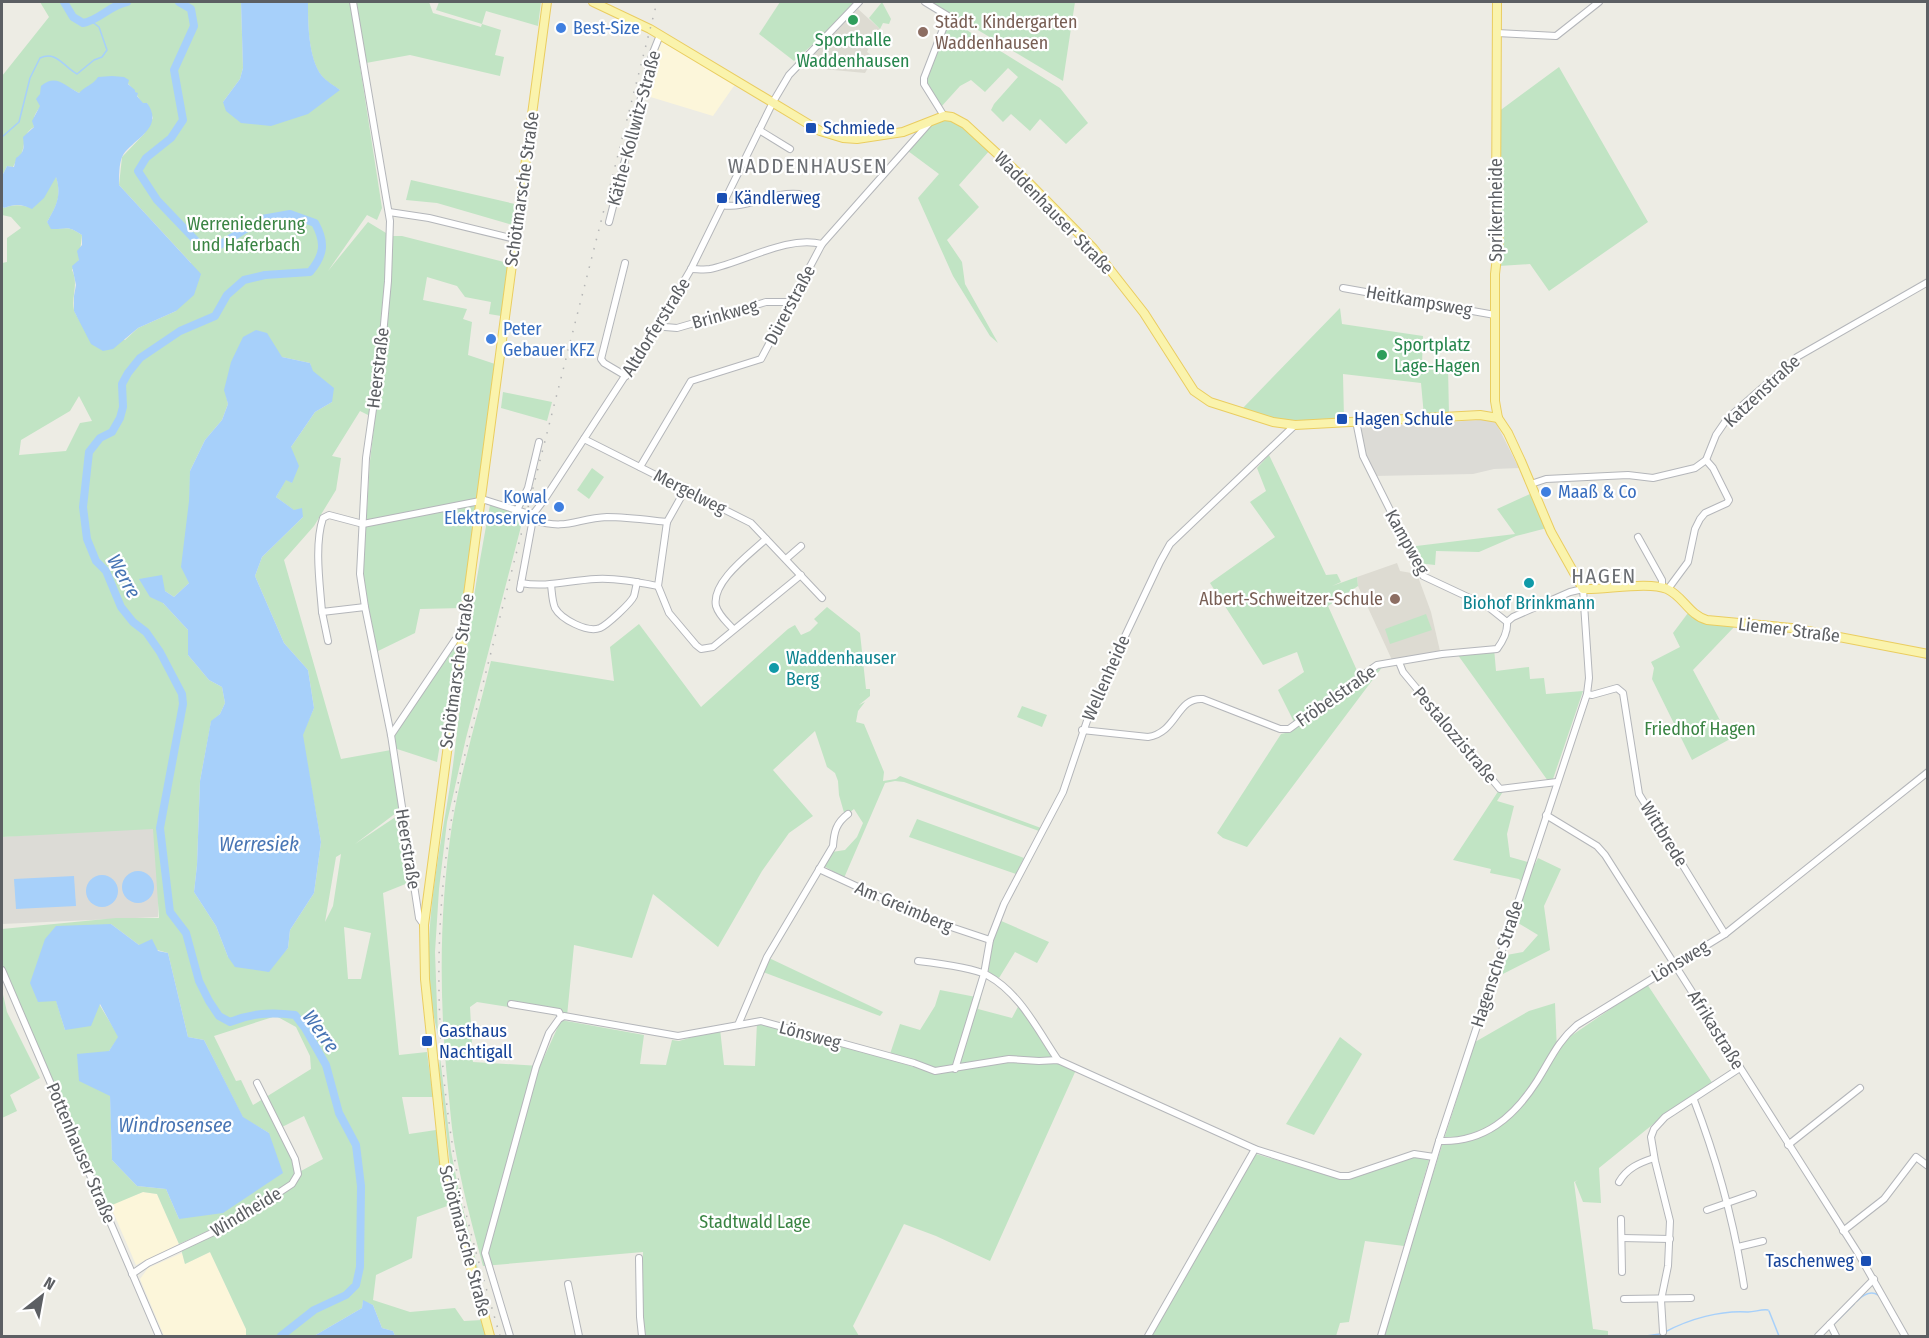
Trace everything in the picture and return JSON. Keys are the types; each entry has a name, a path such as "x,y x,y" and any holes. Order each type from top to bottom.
{"main road":[{"name":"Schötmarsche Straße","path":"490,1336 445,1171 425,984 424,926 547,2"},
{"path":"592,2 660,35 820,131 843,138 857,139 903,132 944,116"},
{"name":"Sprikernheide","path":"1497,2 1496,213 1499,240 1495,315 1495,397 1498,418"},
{"name":"Waddenhauser Straße","path":"944,116 952,117 965,124 1093,248 1144,312 1194,391 1210,402 1273,422 1294,425 1480,415 1498,418"},
{"path":"1498,418 1508,433 1551,532 1583,589 1651,586 1665,588"},
{"name":"Liemer Straße","path":"1665,588 1677,596 1695,615 1707,620 1792,628 1928,654"}],"street":[{"name":"Heerstraße","path":"353,2 389,212 388,281 382,346 366,458 360,574 391,735 419,918 424,926"},
{"name":"Altdorferstraße","path":"551,585 520,586 534,516 626,376 691,269 773,102 789,75 859,2"},
{"path":"925,2 948,16 924,78 924,84 944,116"},
{"path":"1497,33 1556,36 1599,2"},
{"name":"Käthe-Kollwitz-Straße","path":"609,222 652,55 660,35"},
{"name":"Dürerstraße","path":"640,467 691,381 761,359 822,244 932,120"},
{"path":"759,130 790,149"},
{"path":"722,205 733,207 765,197 789,193 799,194"},
{"path":"389,212 429,218 515,239"},
{"path":"691,269 709,270 783,246 815,242 822,244"},
{"path":"625,263 601,358 604,363 626,376"},
{"name":"Katzenstraße","path":"1706,460 1723,424 1797,357 1928,282"},
{"name":"Heitkampsweg","path":"1343,288 1495,315"},
{"name":"Brinkweg","path":"659,324 677,328 766,302 791,302"},
{"name":"Kampweg","path":"1356,421 1363,456 1423,576 1488,606 1507,622"},
{"name":"Wellenheide","path":"955,1069 984,974 990,940 1004,904 1063,792 1082,730 1092,706 1160,562 1170,544 1294,425"},
{"name":"Mergelweg","path":"584,439 751,523 822,598"},
{"path":"518,510 528,488 539,442"},
{"path":"1531,484 1546,478 1667,476 1688,471 1706,460 1713,468 1729,500 1705,513 1700,519 1695,529 1688,562 1665,588"},
{"path":"685,490 667,522 658,586 669,613 701,649 712,647 801,575"},
{"path":"328,641 322,612 319,567 320,526 323,518 329,515 363,524 447,506 492,501 534,516 545,524 563,525 606,517 667,522"},
{"name":"Liemer Straße","path":"1638,537 1665,588"},
{"path":"733,629 719,614 716,595 725,577 766,539"},
{"path":"786,560 801,546"},
{"path":"637,582 630,602 602,627 595,629 573,624 560,615 553,602 551,585 596,579 626,580 637,582 658,586"},
{"path":"1507,622 1513,617 1561,596 1583,589"},
{"name":"Hagensche Straße","path":"1381,1336 1439,1141 1587,694 1589,678 1583,589"},
{"path":"322,612 365,608"},
{"name":"Fröbelstraße","path":"1082,730 1155,736 1165,730 1187,703 1195,699 1203,699 1280,729 1289,729 1377,665 1442,654 1497,649 1507,628 1507,622"},
{"path":"391,735 455,640 462,636"},
{"name":"Pestalozzistraße","path":"1399,662 1403,672 1500,789 1557,782"},
{"name":"Wittbrede","path":"1587,694 1617,688 1623,693 1639,794 1725,934"},
{"name":"Lönsweg","path":"1439,1141 1478,1135 1500,1124 1526,1096 1561,1040 1569,1032 1725,934 1928,772"},
{"path":"738,1025 767,957 833,846 834,830 848,814"},
{"name":"Afrikastraße","path":"1546,815 1597,846 1605,855 1844,1231 1905,1336"},
{"name":"Am Greimberg","path":"819,869 927,919 990,940"},
{"path":"918,961 984,974 1007,988 1021,1003 1058,1060"},
{"name":"Pottenhauser Straße","path":"2,970 159,1336"},
{"name":"Lönsweg","path":"511,1004 559,1012 561,1017 678,1036 761,1021 914,1063 935,1071 1009,1059 1058,1060 1255,1149 1340,1176 1349,1176 1414,1154 1434,1157"},
{"path":"510,1336 485,1253 536,1067 549,1033 561,1017"},
{"path":"1663,1332 1661,1300 1668,1266 1670,1239 1668,1214 1654,1158 1652,1137 1654,1130 1665,1117 1740,1068"},
{"name":"Windheide","path":"132,1274 148,1263 233,1223 292,1184 298,1174 295,1159 257,1083"},
{"path":"1788,1144 1860,1088"},
{"path":"1694,1100 1720,1172 1738,1247 1744,1287"},
{"path":"1148,1336 1255,1149"},
{"path":"1844,1231 1884,1198 1916,1157 1928,1166"},
{"path":"1618,1182 1629,1169 1654,1158"},
{"path":"1707,1210 1753,1194"},
{"path":"1621,1219 1622,1272"},
{"path":"1622,1238 1670,1239"},
{"path":"1738,1247 1763,1240"},
{"path":"639,1258 639,1307 642,1336"},
{"path":"1818,1336 1874,1280"},
{"path":"568,1284 579,1336"},
{"path":"1624,1299 1690,1298"},
{"path":"1830,1324 1836,1336"}],"shaded area":[{"path":"858,9 880,29 875,33 867,52 874,57 865,73 823,69 809,59"},
{"path":"660,37 736,83 713,116 644,95"},
{"path":"1494,419 1519,468 1494,469 1473,474 1374,476 1365,457 1360,428"},
{"name":"Albert-Schweitzer-Schule","path":"1397,563 1400,571 1417,574 1431,612 1440,651 1392,660 1358,586 1357,577"},
{"path":"158,825 158,917 2,924 2,837"},
{"path":"143,1192 157,1194 179,1244 136,1265 110,1205"},
{"path":"210,1252 246,1329 246,1336 164,1336 140,1279 148,1268 182,1253 185,1264"}],"green space":[{"name":"Werreniederung und Haferbach","path":"40,2 241,2 243,68 240,79 223,102 340,90 323,77 313,59 308,2 350,2 382,208 377,220 367,215 328,271 368,222 391,236 402,236 508,263 501,316 489,314 491,302 465,297 457,286 427,277 423,300 467,309 463,319 472,322 468,355 495,364 463,608 420,609 415,633 376,652 363,574 370,461 382,359 370,416 360,411 332,456 341,458 336,490 314,526 284,560 341,759 391,750 400,810 355,844 400,814 408,883 383,893 399,1055 427,1052 433,1097 402,1097 409,1134 436,1130 450,1205 417,1217 412,1258 376,1275 373,1300 410,1312 455,1308 464,1321 482,1320 486,1336 395,1336 393,1331 382,1328 373,1305 363,1301 362,1308 314,1336 246,1336 246,1329 210,1252 185,1264 181,1249 235,1225 280,1188 232,1220 179,1244 157,1194 143,1192 105,1208 15,993 2,968 2,929 116,918 159,918 153,829 2,837 2,263 7,262 7,238 21,228 11,217 2,215 2,206 4,208 18,205 32,208 56,176 59,189 58,200 47,222 52,229 70,229 82,235 79,260 72,270 75,280 73,305 75,312 81,323 125,340 138,328 176,311 191,263 119,185 122,157 144,134 153,118 147,103 143,104 130,85 121,79 99,77 79,93 70,88 45,103 36,113 34,127 26,136 21,155 13,167 7,166 2,176 2,76 49,17","holes":["282,357 310,363 312,371 332,402 315,412 291,447 292,483 286,479 276,497 303,517 262,557 255,576 284,643 308,670 314,708 302,735 321,842 314,893 290,930 288,948 273,964 228,957 216,926 194,892 200,781 211,722 220,714 225,703 222,687 209,680 188,655 188,630 163,603 165,591 174,597 189,583 190,471 205,440 222,420 228,404 225,390","79,396 92,421 80,423 66,451 19,455 21,440 70,411","341,854 333,906 325,922 336,857","111,924 139,945 168,953 188,1037 204,1040 243,1118 269,1133 179,1219 166,1189 137,1186 112,1160 109,1051 119,1037 99,1004 65,1030 56,1000","344,927 371,933 361,979 348,979","276,1016 296,1027 310,1056 311,1069 253,1105 241,1080 236,1081 214,1036","304,1116 323,1159 301,1171 296,1154 282,1127"]},
{"path":"356,2 429,2 433,13 481,27 482,24 501,30 495,55 504,57 500,76 410,55 366,63"},
{"path":"439,2 541,2 538,26 486,11 482,24 436,10"},
{"path":"780,2 854,2 819,39 794,61 759,34"},
{"path":"882,2 891,19 889,24 883,23 880,29 869,18"},
{"path":"931,2 1075,2 1063,81"},
{"path":"949,19 1060,88 1088,123 1066,144 1040,119 1030,131 1011,114 1003,122 991,110 1018,77 1008,68 985,92 971,80 960,86 941,107 926,84 926,78"},
{"path":"1559,67 1648,222 1549,291 1530,264 1499,266 1498,112"},
{"path":"943,118 963,125 990,150 959,185 979,207 947,240 962,262 965,284 998,343 990,336 953,276 918,198 939,174 908,151 932,124"},
{"path":"411,180 515,204 513,225 437,203 406,200"},
{"path":"1340,308 1342,324 1423,336 1422,364 1448,367 1449,415 1424,416 1421,383 1343,374 1344,419 1300,422 1274,420 1241,410"},
{"path":"503,392 552,402 547,421 501,408"},
{"path":"1269,455 1326,575 1337,574 1341,582 1332,586 1357,577 1358,586 1328,606 1359,675 1294,722 1278,690 1304,672 1297,652 1263,665 1210,583 1275,537 1250,502 1266,491 1257,468"},
{"path":"592,468 604,477 589,499 577,490"},
{"path":"1530,494 1547,528 1516,536 1479,552 1436,551 1435,565 1417,563 1408,547 1515,534 1497,509"},
{"path":"490,505 524,515 466,738 447,822 439,889 435,952 438,1035 429,968 432,900 453,765 473,603"},
{"name":"Stadtwald Lage","path":"827,607 860,633 866,689 870,689 870,696 859,705 865,702 858,711 856,722 864,724 884,772 883,781 900,776 1041,828 1039,831 904,782 885,783 844,878 824,866 832,852 845,850 857,837 863,823 854,809 845,816 838,781 835,773 827,767 815,731 773,770 813,816 789,833 762,871 718,947 653,894 632,958 574,945 567,1016 477,1002 470,1007 473,1062 540,1066 561,1020 644,1035 640,1064 666,1065 672,1040 679,1041 720,1029 724,1065 755,1066 757,1022 890,1054 900,1024 920,1030 935,1006 940,990 981,998 978,1009 1012,1018 1020,1003 1052,1057 1038,1060 1010,1059 956,1064 936,1069 894,1061 935,1073 958,1071 960,1066 1007,1061 1057,1061 1076,1070 990,1261 904,1224 853,1326 859,1336 645,1336 641,1312 643,1252 483,1266 463,1189 454,1142 443,1022 442,956 445,890 452,825 465,763 491,661 614,681 610,647 639,624 701,707 788,629 795,625 801,635 810,631 818,623 814,619"},
{"name":"Friedhof Hagen","path":"1688,613 1701,620 1735,626 1693,670 1730,739 1692,760 1652,679 1654,668 1651,662 1680,647 1673,633"},
{"path":"1426,614 1432,630 1390,644 1385,629"},
{"path":"457,642 437,762 394,748 395,735"},
{"path":"1494,648 1496,671 1529,667 1530,679 1544,678 1546,694 1583,691 1553,779 1548,781 1455,651"},
{"path":"1383,666 1247,847 1223,838 1217,833 1281,734 1290,732 1377,667"},
{"path":"1022,706 1047,715 1042,727 1017,717"},
{"path":"1499,790 1504,790 1497,801 1514,806 1507,834 1510,857 1535,864 1538,858 1561,869 1544,906 1550,950 1495,978 1501,956 1523,952 1538,935 1513,920 1525,886 1519,879 1490,873 1491,869 1453,860"},
{"path":"917,819 1024,858 1016,874 909,837"},
{"path":"999,920 1049,942 1037,963 1015,952 999,978 988,972 993,937"},
{"path":"769,958 883,1012 880,1016 763,972"},
{"path":"1647,984 1713,1084 1657,1121 1599,1168 1601,1203 1583,1202 1575,1182 1578,1180 1574,1182 1593,1329 1608,1331 1608,1336 1384,1336 1475,1042 1529,1011 1555,1003 1557,1051 1565,1040"},
{"path":"2,990 7,1012 40,1078 10,1095 17,1111 2,1118"},
{"path":"1340,1037 1362,1054 1314,1135 1286,1124"},
{"path":"440,1056 451,1151 478,1269 476,1269 451,1172 439,1069"},
{"path":"1256,1154 1345,1180 1413,1157 1429,1160 1404,1246 1365,1241 1349,1322 1340,1323 1336,1336 1151,1336"}],"water":[{"path":"241,2 308,2 311,50 314,60 322,76 340,90 308,114 271,126 241,123 226,111 223,102 240,79 243,68"},
{"path":"112,76 129,80 128,84 138,93 137,96 143,103 147,103 152,112 150,127 122,157 119,185 201,274 194,295 176,311 138,328 113,349 103,351 91,344 74,311 76,285 72,266 79,260 77,251 82,245 82,235 69,229 51,229 47,222 57,201 56,177 44,198 32,209 21,205 4,208 2,206 2,176 7,166 14,167 16,158 23,149 23,137 34,127 32,121 40,106 36,99 40,94 41,86 46,82 56,81 79,93 98,77"},
{"name":"Werresiek","path":"256,330 267,333 282,357 310,363 313,371 334,388 332,402 315,412 291,447 299,466 292,483 286,480 276,497 294,510 302,508 303,517 262,557 255,576 284,643 308,670 314,708 303,735 321,842 314,893 290,930 288,948 269,972 235,967 228,957 216,926 194,892 200,781 211,721 220,714 225,703 222,687 209,680 188,655 188,630 163,603 150,597 139,579 162,575 165,591 174,597 189,583 181,567 189,501 190,471 205,440 222,420 228,404 224,390 231,362 243,337"},
{"path":"138,871 150,875 154,887 150,899 138,903 126,899 122,887 126,875"},
{"path":"102,875 113,880 118,891 113,902 102,907 91,902 86,891 91,880"},
{"path":"74,876 76,906 16,909 14,879"},
{"name":"Windrosensee","path":"111,924 139,945 152,939 158,951 168,953 188,1037 204,1040 243,1117 269,1133 283,1173 223,1213 179,1219 166,1189 137,1186 112,1160 110,1096 79,1081 77,1054 109,1051 118,1037 100,1004 91,1026 65,1030 56,1001 38,1002 30,983 45,939 56,926"},
{"path":"363,1300 373,1305 382,1328 393,1331 395,1336 314,1336 362,1308"}],"waterway":[{"name":"Werre","path":"64,2 73,17 83,23 127,2"},
{"name":"Werre","path":"179,2 191,9 194,26 174,70 183,120 171,138 146,158 138,171 157,200 201,246 218,246 262,219 290,214 315,223 321,237 322,249 310,272 265,275 244,280 227,295 215,316 180,331 140,358 122,384 123,407 120,418 112,432 100,438 89,452 83,507 87,539 96,561 106,571 121,607 133,622 146,632 160,652 182,694 183,704 160,828 170,912 186,933 199,981 219,1016 230,1022 262,1014 295,1015 326,1065 339,1113 356,1145 361,1186 360,1267 356,1285 346,1295 314,1310 281,1336"},
{"path":"2,137 19,122 30,78 40,58 51,56 60,60 77,74 94,60 102,57 107,50 99,27 91,21"},
{"path":"1857,1301 1867,1294 1878,1295"},
{"path":"1834,1324 1854,1304"},
{"path":"1665,1332 1695,1319 1716,1314 1768,1310"},
{"path":"1769,1311 1779,1336"},
{"path":"1646,1336 1660,1334"}],"railway":[{"path":"500,1336 467,1218 450,1127 440,1025 440,923 444,872 461,770 657,2"}],"place":[{"name":"Sporthalle Waddenhausen","path":"853,20"},
{"name":"Best-Size","path":"561,28"},
{"name":"Städt. Kindergarten Waddenhausen","path":"923,32"},
{"name":"Schmiede","path":"811,128"},
{"name":"Kändlerweg","path":"722,198"},
{"name":"Peter Gebauer KFZ","path":"491,339"},
{"name":"Sportplatz Lage-Hagen","path":"1382,355"},
{"name":"Hagen Schule","path":"1342,419"},
{"name":"Maaß & Co","path":"1546,492"},
{"name":"Kowal Elektroservice","path":"559,507"},
{"name":"Biohof Brinkmann","path":"1529,583"},
{"name":"Albert-Schweitzer-Schule","path":"1395,599"},
{"name":"Waddenhauser Berg","path":"774,668"},
{"name":"Gasthaus Nachtigall","path":"427,1041"},
{"name":"Taschenweg","path":"1866,1261"}],"district":[{"name":"WADDENHAUSEN","path":"808,166"},
{"name":"HAGEN","path":"1604,576"}]}
